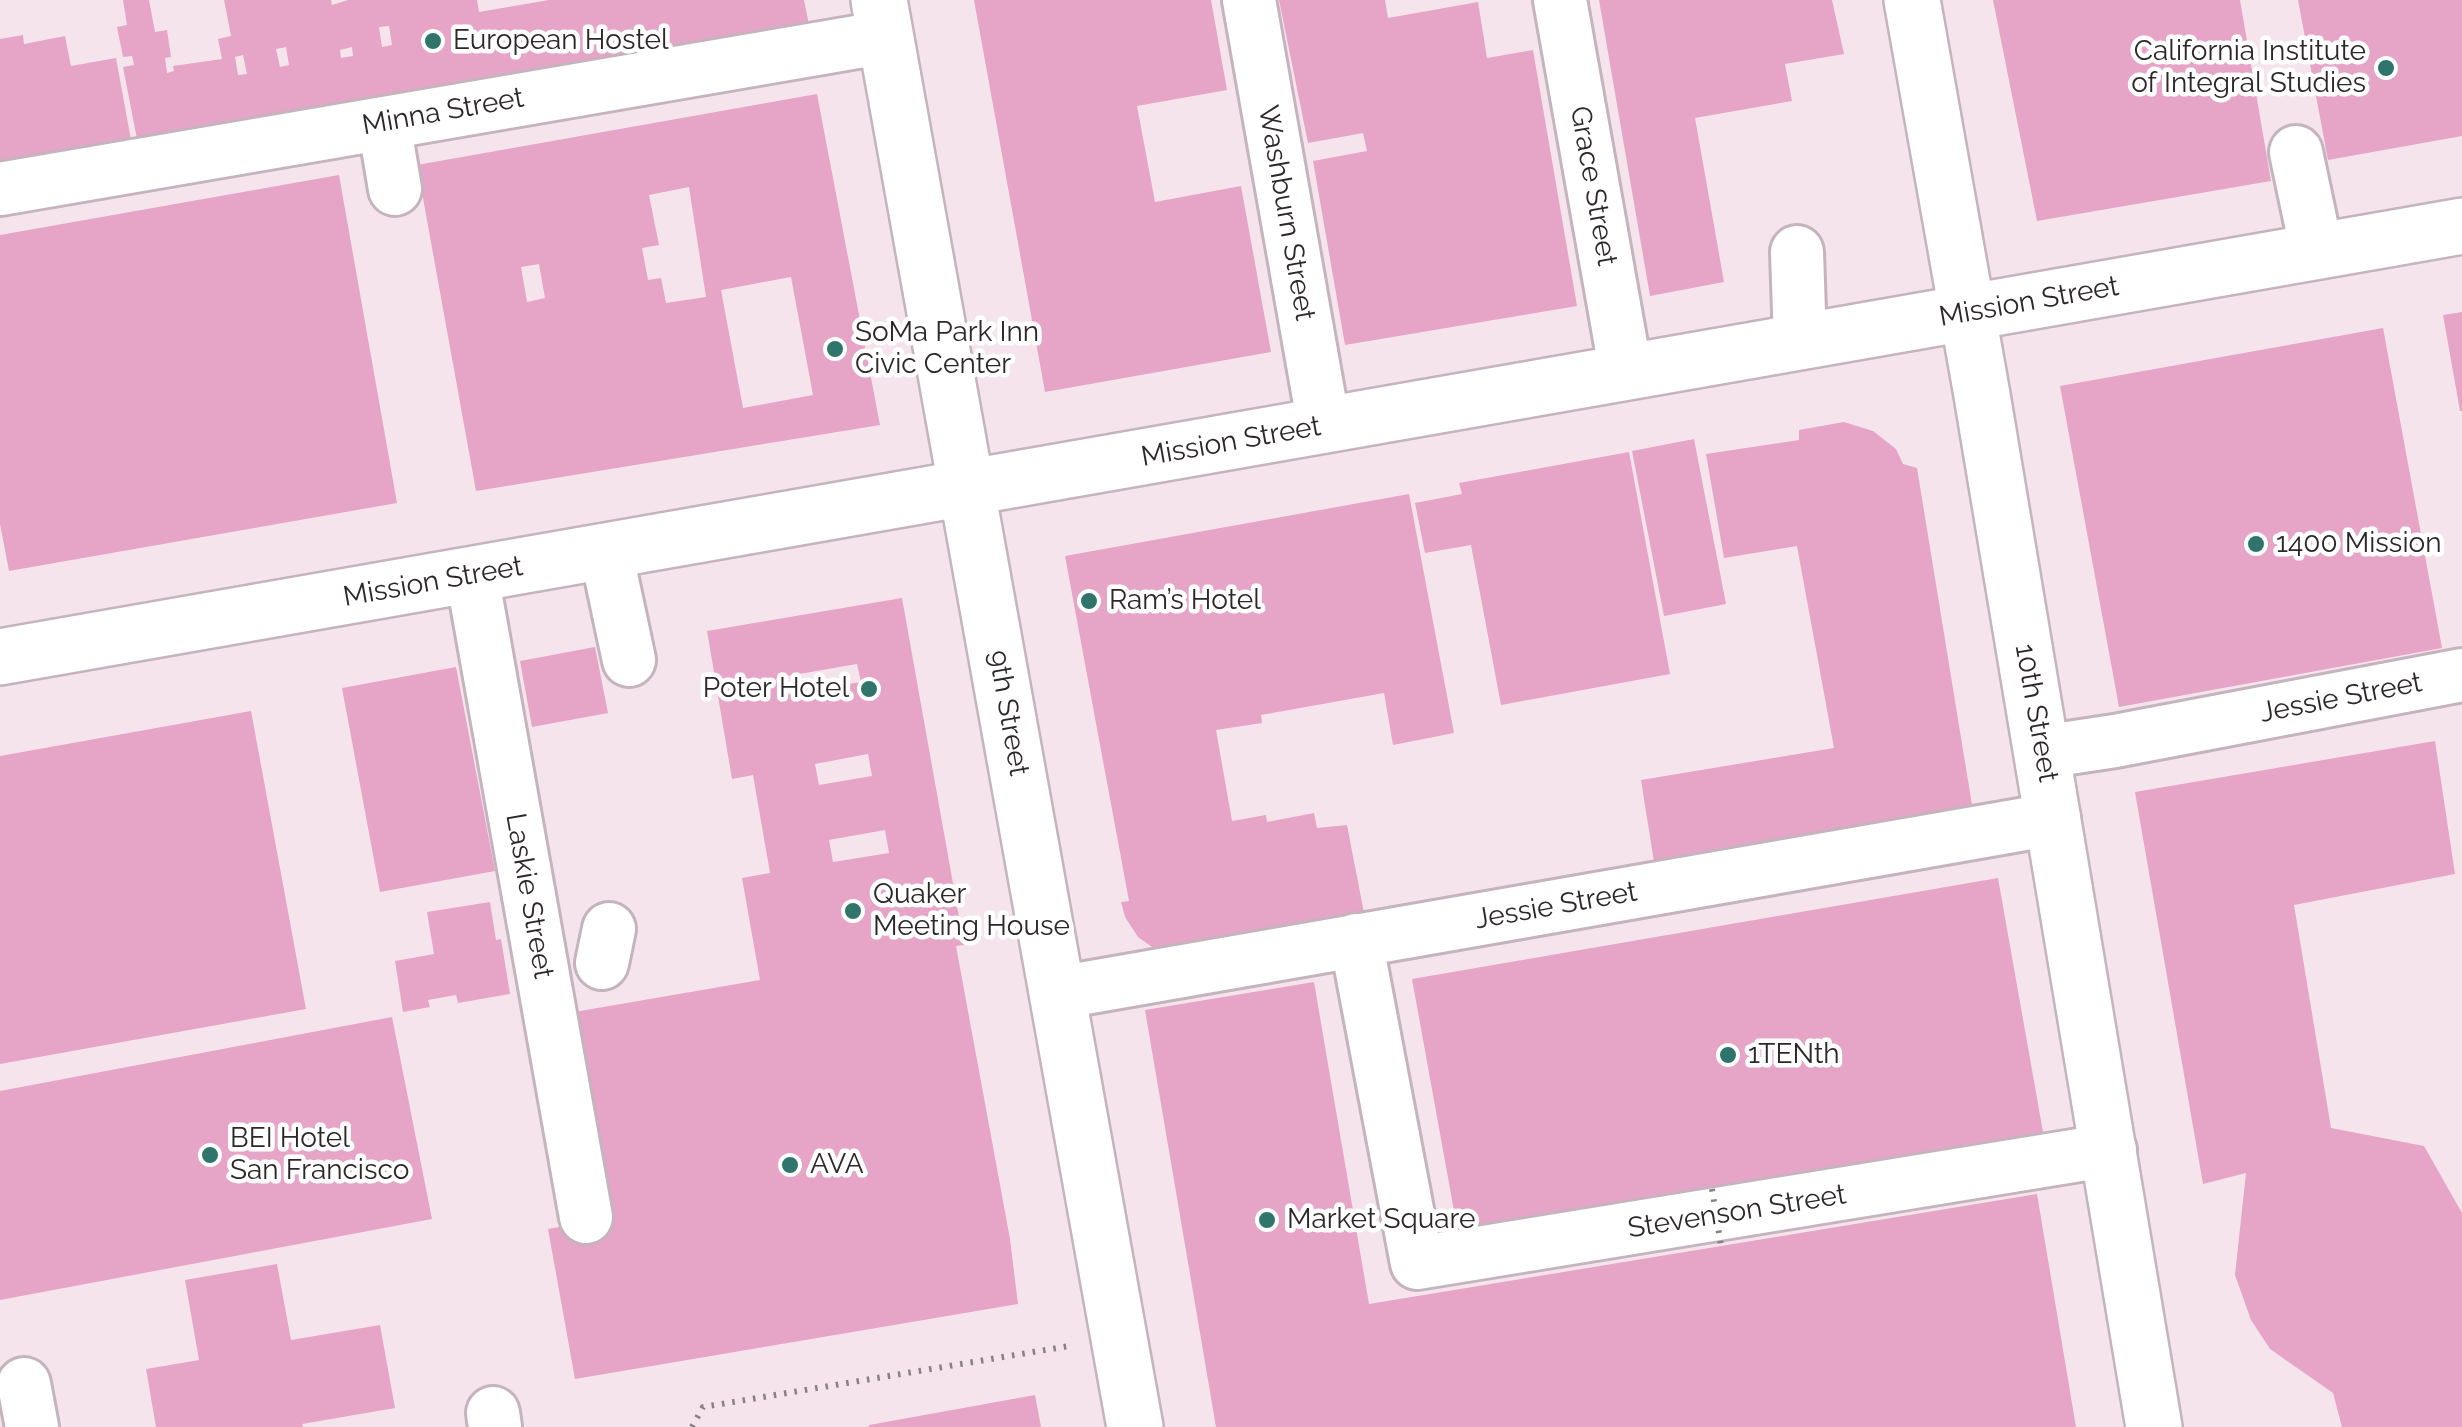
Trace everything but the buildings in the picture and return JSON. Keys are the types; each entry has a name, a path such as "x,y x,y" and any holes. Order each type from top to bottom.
{"main road":[{"name":"10th Street","path":"1912,0 2054,818 2154,1427"},
{"name":"9th Street","path":"882,18 1136,1427"},
{"name":"Mission Street","path":"0,658 2462,226"}],"street":[{"name":"Washburn Street","path":"1249,0 1324,426"},
{"name":"Grace Street","path":"1560,0 1626,372"},
{"name":"Minna Street","path":"0,189 384,122 882,18"},
{"path":"384,122 395,189"},
{"path":"2296,152 2317,252"},
{"path":"1798,252 1800,342"},
{"path":"606,552 629,660"},
{"name":"Laskie Street","path":"472,575 505,890 586,1216"},
{"name":"Jessie Street","path":"2042,752 2115,742 2462,675"},
{"name":"Jessie Street","path":"1058,992 2054,818"},
{"name":"Stevenson Street","path":"1356,940 1417,1264 2110,1150"}],"path":[{"path":"1712,1189 1721,1246"},
{"path":"692,1427 703,1408 1120,1339"}],"place":[{"name":"European Hostel","path":"433,41"},
{"name":"California Institute of Integral Studies","path":"2386,68"},
{"name":"SoMa Park Inn Civic Center","path":"835,349"},
{"name":"1400 Mission","path":"2256,544"},
{"name":"Ram’s Hotel","path":"1089,601"},
{"name":"Poter Hotel","path":"869,689"},
{"name":"Quaker Meeting House","path":"853,911"},
{"name":"1TENth","path":"1728,1055"},
{"name":"BEI Hotel San Francisco","path":"210,1155"},
{"name":"AVA","path":"790,1165"},
{"name":"Market Square","path":"1267,1220"}]}
